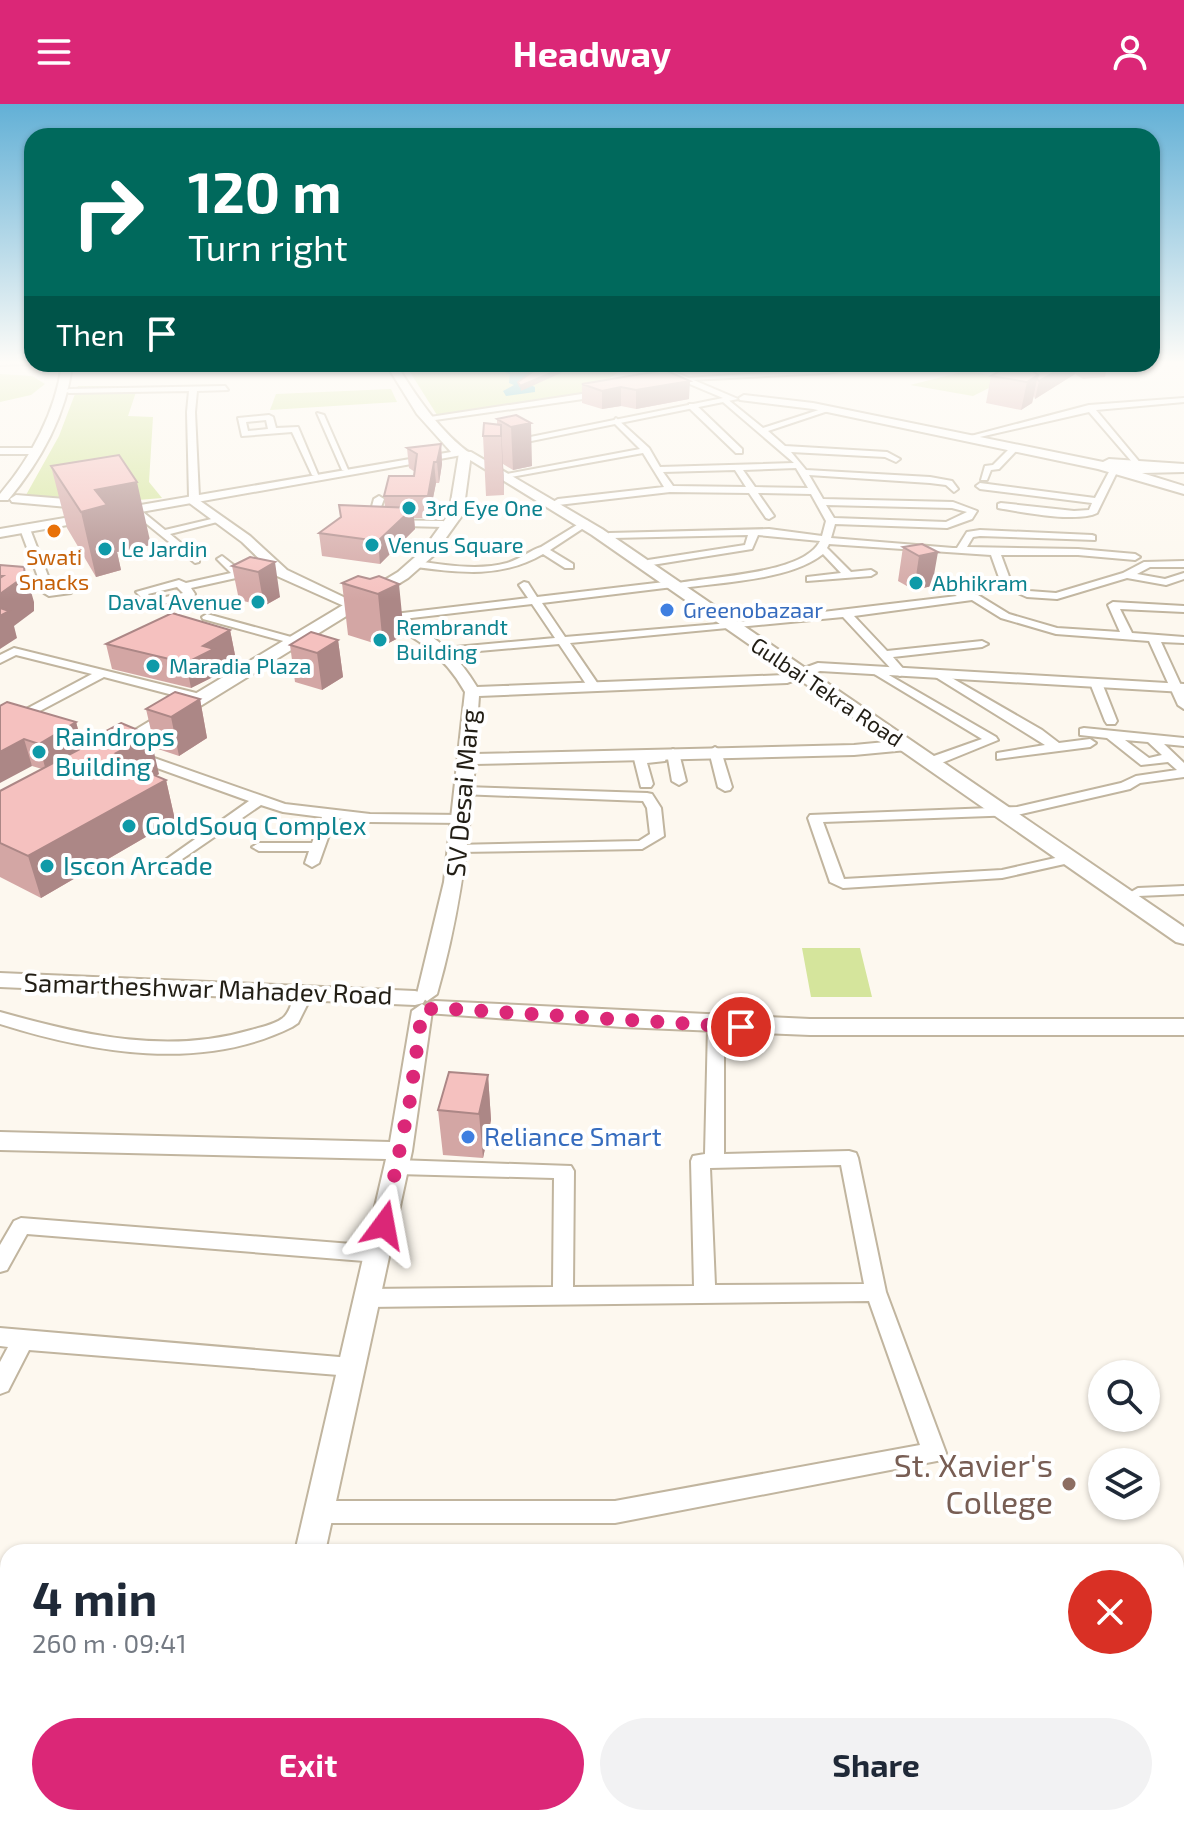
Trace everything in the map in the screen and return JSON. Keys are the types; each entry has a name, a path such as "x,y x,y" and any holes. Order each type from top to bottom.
{"main road":[{"path":"5,502 40,440"},
{"path":"5,502 47,440"},
{"path":"454,440 466,451"},
{"path":"456,440 466,451"},
{"path":"0,531 518,440"},
{"path":"5,502 121,506 193,498 519,440"},
{"path":"978,440 1107,468 1120,463 1184,489"},
{"path":"986,440 1107,468"},
{"path":"108,751 192,696 351,605 409,561 443,524 453,499 456,465 466,451"},
{"path":"108,751 416,564 437,542 456,514 466,451"},
{"name":"Gulbai Tekra Road","path":"466,451 511,474 612,535 732,625 907,745 1184,924"},
{"name":"Gulbai Tekra Road","path":"466,451 678,584"},
{"path":"1135,470 1184,469"},
{"path":"5,502 129,510"},
{"path":"0,531 105,510"},
{"name":"Gulbai Tekra Road","path":"802,672 939,759 1184,937"},
{"name":"Samartheshwar Mahadev Road","path":"0,980 425,1002"},
{"name":"Samartheshwar Mahadev Road","path":"0,989 300,1003 425,1002"},
{"path":"425,1002 861,1017 1184,1017"},
{"path":"425,1002 716,1026 863,1030 1184,1027"}],"street":[{"path":"193,440 193,498"},
{"path":"300,440 316,475"},
{"path":"332,440 346,470"},
{"path":"636,440 646,450 670,489"},
{"path":"728,440 739,451"},
{"path":"386,618 678,584 772,569 818,554 831,521 801,468 775,440"},
{"path":"1113,440 1135,470"},
{"path":"1015,448 996,467 988,468 982,482 1097,501"},
{"path":"785,449 887,455 896,459"},
{"path":"511,474 646,450"},
{"path":"0,451 35,451"},
{"path":"843,453 846,466"},
{"path":"737,467 758,492"},
{"path":"657,470 801,468 861,476 942,481 954,489"},
{"path":"1001,506 1092,513 1107,468"},
{"path":"769,516 751,473 789,471 801,491"},
{"path":"861,476 862,489"},
{"path":"905,478 907,493"},
{"path":"558,502 670,489 814,491"},
{"name":"SV Desai Marg","path":"193,498 269,566 303,585 416,631 445,651 459,667 472,692 457,873 440,952 425,1002 399,1159 312,1544"},
{"path":"379,499 370,523 443,524"},
{"path":"822,502 953,505 972,511 969,517 947,525 831,521"},
{"path":"129,510 195,560"},
{"path":"163,533 220,520"},
{"path":"416,564 460,570 517,564 585,523"},
{"path":"25,529 49,593 67,591"},
{"path":"652,562 749,547 754,532"},
{"path":"612,535 754,532 824,544 995,552 1078,552 1135,557"},
{"path":"960,550 970,534 980,533 1092,538"},
{"path":"824,544 849,575"},
{"path":"539,550 552,554 569,566"},
{"path":"995,552 1006,584 1027,594 1057,596 1127,575 1148,564 1184,564"},
{"path":"222,559 251,585"},
{"path":"915,569 968,598"},
{"path":"184,587 251,571"},
{"path":"811,579 871,573"},
{"path":"1127,575 1166,582 1184,576"},
{"path":"132,581 154,608 190,594 179,583 141,592"},
{"path":"1127,635 1113,605 1184,608 1180,595 1166,582"},
{"path":"524,585 565,640 594,687"},
{"path":"445,651 732,625 974,597 1005,616 1048,629 1184,640"},
{"path":"845,613 900,672"},
{"path":"207,617 287,639"},
{"path":"1153,637 1180,687 1184,705"},
{"path":"884,655 982,644"},
{"path":"0,660 14,651 192,696"},
{"path":"472,692 787,679 818,667 1180,687"},
{"path":"875,670 992,740 939,759"},
{"path":"0,728 103,673"},
{"path":"938,674 1038,733 1056,747"},
{"path":"1096,683 1111,728 1146,762 1169,758"},
{"path":"1002,756 1056,747 1111,728 1152,739 1184,742"},
{"path":"1152,739 1184,772"},
{"path":"468,759 676,756 854,750 907,745"},
{"path":"108,751 283,808 329,815 463,819"},
{"path":"715,754 725,787"},
{"path":"639,756 646,784"},
{"path":"676,756 679,781"},
{"path":"1073,858 1002,874 843,884 837,882 815,818 1011,812 1125,786 1136,780 1184,772"},
{"path":"460,844 510,840 563,847 642,845 657,836 654,808 647,797 465,791"},
{"path":"169,864 259,800"},
{"path":"312,863 329,815"},
{"path":"259,847 317,847"},
{"path":"1138,892 1184,890"},
{"path":"0,1018 38,1031 111,1045 174,1047 237,1040 257,1034 292,1019 300,1003"},
{"path":"714,1161 716,1026"},
{"path":"0,1141 399,1159 564,1171 563,1296"},
{"path":"319,1512 615,1512 934,1453 876,1292 849,1158 700,1161 705,1294"},
{"path":"0,1264 21,1226 377,1254"},
{"path":"367,1298 876,1292"},
{"path":"0,1337 351,1367"},
{"path":"0,1384 23,1340"}],"green space":[{"path":"57,440 152,440 149,482 162,498 126,501 26,495"},
{"path":"802,948 860,948 872,997 811,997"}],"building":[{"path":"441,444 437,462 434,462 428,496 384,496 389,476 414,476 417,454 407,448"},
{"path":"119,455 137,482 95,490 107,505 81,512 51,466"},
{"path":"339,505 413,508 378,541 319,533 341,517"},
{"path":"922,544 938,552 919,556 903,547"},
{"path":"250,557 275,562 258,572 232,566"},
{"path":"0,565 24,567 25,576 0,594 0,578 3,576 0,576"},
{"path":"358,576 370,579 379,576 399,584 378,594 342,583"},
{"path":"172,613 230,630 203,646 214,649 186,663 106,644"},
{"path":"311,632 338,640 317,653 290,645"},
{"path":"175,692 200,699 171,717 146,709"},
{"path":"7,702 76,722 39,744 24,739 0,752 0,706"},
{"path":"121,723 150,735 116,753 121,755 114,758 166,780 28,856 0,843 0,791 99,739 95,737"},
{"path":"449,1072 488,1075 479,1114 438,1110"}],"place":[{"name":"3rd Eye One","path":"409,508"},
{"name":"Swati Snacks","path":"54,531"},
{"name":"Venus Square","path":"372,545"},
{"name":"Le Jardin","path":"105,549"},
{"name":"Abhikram","path":"916,583"},
{"name":"Daval Avenue","path":"258,602"},
{"name":"Greenobazaar","path":"667,610"},
{"name":"Rembrandt Building","path":"380,640"},
{"name":"Maradia Plaza","path":"153,666"},
{"name":"Raindrops Building","path":"39,752"},
{"name":"GoldSouq Complex","path":"129,826"},
{"name":"Iscon Arcade","path":"47,866"},
{"name":"Reliance Smart","path":"468,1137"},
{"name":"St. Xavier's College","path":"1069,1484"}],"route":[{"path":"384,1225 410,1100 422,1011 435,1008 741,1027"}]}
